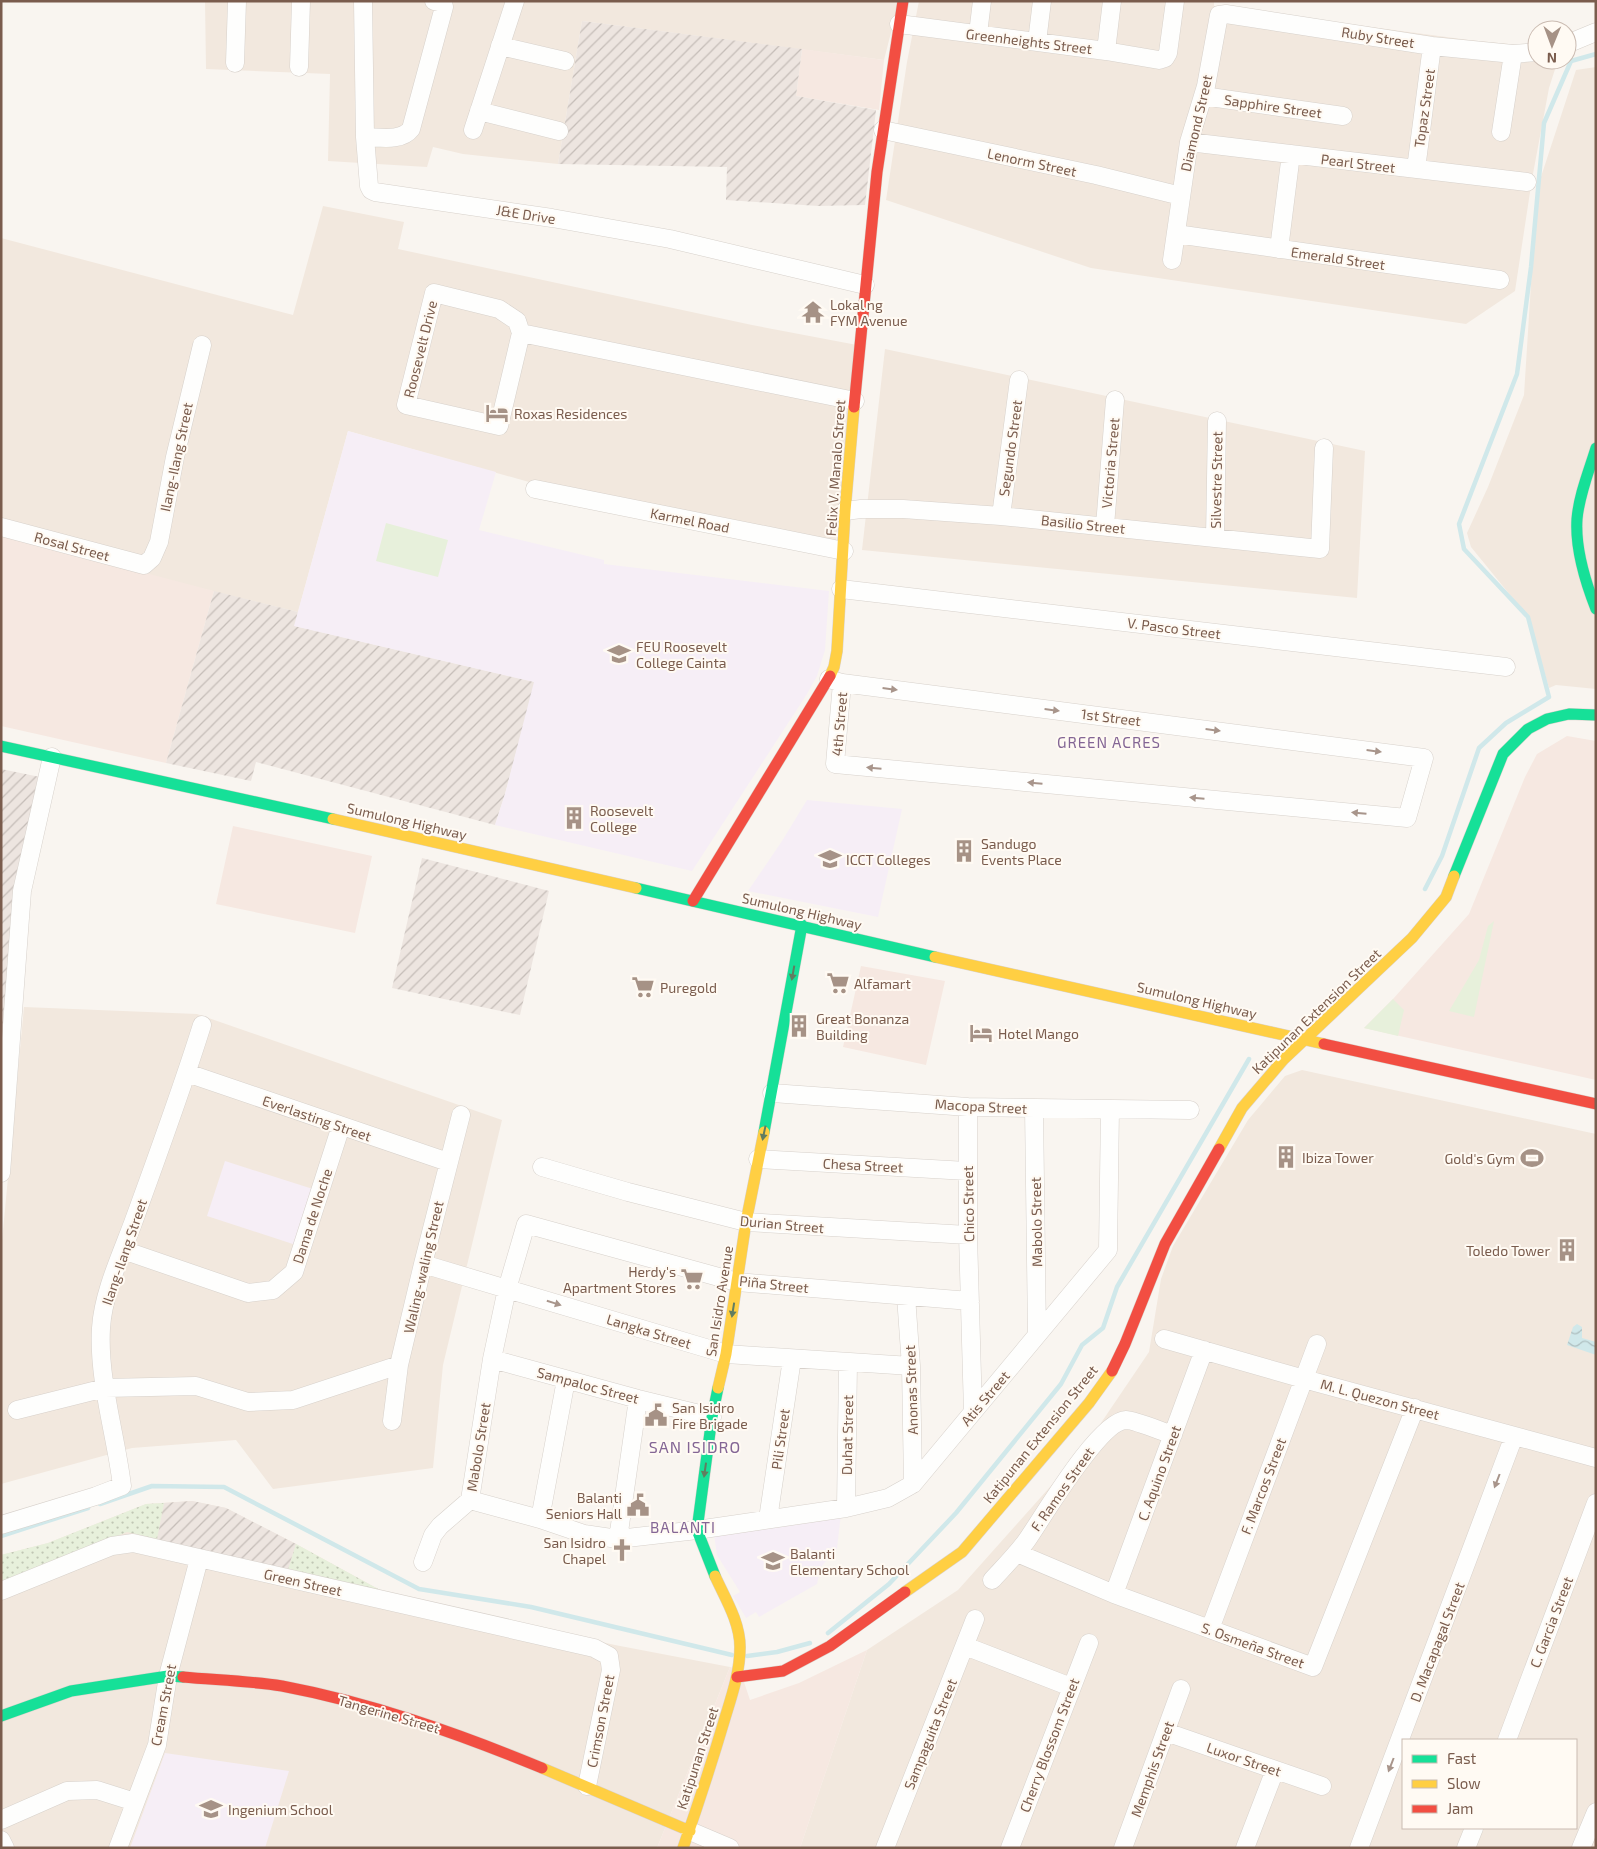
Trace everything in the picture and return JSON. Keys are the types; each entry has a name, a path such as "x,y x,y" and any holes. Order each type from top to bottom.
{"street":[{"path":"235,63 237,1"},
{"path":"299,67 301,1"},
{"name":"J&E Drive","path":"363,1 365,137 369,186 371,190 552,218 670,239 864,285"},
{"path":"365,137 398,137 406,135 411,129 444,7 443,3 434,1"},
{"path":"473,130 515,1"},
{"name":"Felix V. Manalo Street","path":"693,901 835,681 834,667 837,651 864,285 883,130 903,1"},
{"path":"978,34 982,1"},
{"path":"1036,42 1042,1"},
{"path":"1106,51 1112,1"},
{"name":"Greenheights Street","path":"899,24 1106,51 1159,60 1166,58 1168,53 1174,1"},
{"name":"Ruby Street","path":"1219,15 1226,14 1432,46 1513,54 1527,53"},
{"name":"Diamond Street","path":"1172,260 1189,142 1203,96 1219,15"},
{"path":"1577,40 1596,32"},
{"path":"500,46 565,61"},
{"name":"Topaz Street","path":"1416,170 1432,46"},
{"path":"1501,132 1513,54"},
{"name":"Sapphire Street","path":"1203,96 1343,116"},
{"path":"479,111 559,132"},
{"name":"Lenorm Street","path":"883,130 1096,175 1181,196"},
{"name":"Pearl Street","path":"1189,142 1527,182"},
{"path":"1279,250 1291,154"},
{"name":"Emerald Street","path":"1176,234 1500,280"},
{"name":"Roosevelt Drive","path":"434,293 499,309 517,321 521,333 500,426 406,404 434,293"},
{"path":"521,333 855,401"},
{"name":"Ilang-Ilang Street","path":"144,565 152,558 158,542 175,457 202,345"},
{"name":"Segundo Street","path":"1001,516 1019,380"},
{"name":"Victoria Street","path":"1105,526 1115,400"},
{"name":"Silvestre Street","path":"1215,538 1217,421"},
{"name":"Basilio Street","path":"846,511 903,509 1001,516 1320,550 1324,448"},
{"path":"1596,448 1578,509 1578,532 1586,582 1596,609"},
{"name":"Karmel Road","path":"535,489 844,551"},
{"path":"1578,509 1596,512"},
{"name":"Rosal Street","path":"1,527 144,565"},
{"name":"V. Pasco Street","path":"841,589 1506,667"},
{"name":"1st Street","path":"835,681 1424,758 1408,818 836,764"},
{"name":"4th Street","path":"835,681 836,764"},
{"name":"Katipunan Extension Street","path":"737,1677 783,1671 830,1646 962,1552 1089,1403 1114,1368 1126,1344 1164,1244 1242,1108 1283,1060 1412,938 1446,897 1503,754 1528,729 1547,720 1568,714 1596,715"},
{"name":"Sumulong Highway","path":"1,746 802,925 942,959 1596,1104"},
{"path":"1,1172 22,891 52,757"},
{"name":"San Isidro Avenue","path":"737,1677 738,1632 730,1608 710,1567 697,1530 712,1417 726,1354 746,1222 772,1093 802,925"},
{"name":"Ilang-Ilang Street","path":"1,1525 96,1496 122,1486 118,1451 105,1388 101,1357 101,1327 110,1287 187,1073 202,1025"},
{"name":"Everlasting Street","path":"187,1073 448,1162"},
{"name":"Macopa Street","path":"772,1093 968,1106 1190,1110"},
{"name":"Chico Street","path":"968,1106 968,1236 973,1412"},
{"name":"Mabolo Street","path":"1034,1108 1037,1335"},
{"name":"Atis Street","path":"697,1530 846,1508 888,1498 913,1484 1108,1250 1110,1109"},
{"name":"Waling-waling Street","path":"392,1421 400,1364 461,1115"},
{"name":"Dama de Noche","path":"123,1250 248,1293 273,1290 294,1272 342,1126"},
{"name":"Chesa Street","path":"758,1159 967,1171"},
{"name":"Durian Street","path":"542,1167 628,1192 746,1222 968,1236"},
{"name":"Mabolo Street","path":"526,1224 507,1289 492,1359 470,1500 540,1519 584,1534 618,1539 697,1530"},
{"name":"Piña Street","path":"526,1224 737,1282 970,1301"},
{"name":"Langka Street","path":"423,1264 726,1354 911,1366"},
{"name":"Anonas Street","path":"906,1296 911,1366 913,1484"},
{"name":"M. L. Quezon Street","path":"1164,1339 1596,1458"},
{"name":"F. Marcos Street","path":"1210,1629 1317,1344"},
{"name":"C. Aquino Street","path":"1114,1594 1204,1350"},
{"name":"Sampaloc Street","path":"492,1359 712,1417"},
{"name":"Pili Street","path":"768,1519 792,1359"},
{"name":"Duhat Street","path":"846,1508 848,1363"},
{"path":"17,1410 105,1388 196,1386 248,1402 293,1400 400,1364"},
{"path":"540,1519 566,1380"},
{"path":"618,1539 638,1399"},
{"name":"S. Osmeña Street","path":"1017,1553 1114,1594 1313,1668 1415,1408"},
{"name":"F. Ramos Street","path":"992,1580 1017,1553 1088,1450 1115,1424 1127,1420 1173,1435"},
{"name":"D. Macapagal Street","path":"1360,1848 1514,1436"},
{"path":"423,1562 433,1535 440,1526 470,1500"},
{"name":"C. Garcia Street","path":"1507,1739 1596,1503"},
{"name":"Green Street","path":"1,1591 112,1546 133,1543 594,1648 609,1656"},
{"name":"Cream Street","path":"118,1848 157,1745 168,1676 199,1559"},
{"name":"Sampaguita Street","path":"885,1848 975,1620"},
{"name":"Cherry Blossom Street","path":"1010,1848 1088,1643"},
{"path":"965,1646 1071,1687"},
{"name":"Crimson Street","path":"587,1786 611,1670 609,1656"},
{"name":"Tangerine Street","path":"1,1716 71,1691 168,1676 280,1686 371,1706 466,1737 587,1786 730,1848"},
{"name":"Katipunan Street","path":"683,1848 733,1695 737,1677"},
{"name":"Memphis Street","path":"1123,1848 1181,1690"},
{"name":"Luxor Street","path":"1166,1732 1322,1786"},
{"path":"1245,1848 1275,1770"},
{"path":"1,1820 67,1791 97,1790 135,1802"},
{"path":"1581,1848 1596,1812"},
{"path":"1466,1848 1474,1829"},
{"path":"1,1840 5,1848"}],"shaded area":[{"path":"205,1 899,1 884,60 582,21 558,164 463,154 433,147 427,167 328,161 330,74 206,69"},
{"path":"919,1 1214,1 1214,6 1527,46 1527,70 1555,70 1549,88 1532,179 1515,291 1466,324 1091,268 886,200 907,62"},
{"path":"582,21 802,49 796,96 876,110 865,205 818,206 726,200 727,167 558,164"},
{"path":"802,49 884,60 879,110 796,96"},
{"path":"1596,67 1596,689 1556,685 1549,688 1528,617 1471,547 1467,533 1488,487 1524,395 1537,189 1577,70"},
{"path":"323,206 404,222 398,249 752,325 857,345 836,542 605,499 529,482 348,431 298,612 155,577 1,535 1,238 293,315"},
{"path":"885,349 1365,451 1357,598 862,550"},
{"name":"FEU Roosevelt College Cainta","path":"348,431 496,472 479,530 604,560 604,564 829,591 825,650 817,676 692,871 495,825 534,682 294,626"},
{"path":"1,535 214,591 166,763 1,726"},
{"path":"214,591 298,612 295,626 535,682 495,825 256,762 251,781 166,763"},
{"path":"1567,736 1596,741 1596,1080 1364,1028 1393,999 1469,914 1525,777 1537,754"},
{"path":"1,769 40,777 1,1124"},
{"name":"ICCT Colleges","path":"807,800 902,809 878,917 748,891"},
{"path":"233,826 372,856 355,933 216,904"},
{"path":"422,858 549,891 520,1015 392,988"},
{"path":"861,966 945,981 926,1065 843,1047"},
{"path":"24,1007 197,1014 502,1120 443,1365 433,1468 273,1489 236,1440 132,1448 1,1484 1,1252"},
{"path":"1302,1070 1596,1134 1596,1848 800,1848 867,1650 958,1590 1082,1451 1149,1352 1161,1279 1173,1246 1248,1120 1285,1076"},
{"path":"225,1161 316,1190 299,1246 207,1216"},
{"path":"192,1501 226,1508 391,1596 615,1645 730,1667 657,1848 1,1848 1,1555 48,1543 146,1504"},
{"path":"192,1501 226,1508 296,1544 287,1573 157,1539 164,1503"},
{"name":"Balanti Elementary School","path":"841,1514 837,1548 821,1567 817,1584 759,1617 756,1612 746,1618 733,1596 740,1592 717,1555 714,1534"},
{"path":"867,1650 800,1848 657,1848 730,1667 740,1670 750,1700 799,1683"},
{"name":"Ingenium School","path":"165,1753 289,1771 265,1848 130,1848"}],"green space":[{"path":"386,523 448,540 438,577 376,561"},
{"path":"1494,921 1474,1017 1449,1011 1479,960 1488,926"},
{"path":"1393,999 1404,1010 1398,1036 1364,1028"},
{"path":"164,1503 157,1539 127,1532 1,1584 1,1555 48,1543 146,1504"},
{"path":"296,1544 391,1596 287,1573"}],"water":[{"path":"1577,1324 1582,1327 1582,1338 1596,1342 1596,1355 1567,1345 1573,1327"}],"waterway":[{"path":"1425,889 1442,856 1479,748 1506,723 1549,697 1528,617 1464,549 1459,524 1517,374 1531,267 1544,123 1571,61 1596,54"},
{"path":"828,1633 889,1584 956,1513 1061,1384 1082,1345 1103,1328 1117,1287 1249,1059"},
{"path":"100,1504 152,1486 224,1487 419,1589 531,1607 732,1655"},
{"path":"1,1536 88,1508"},
{"path":"747,1656 777,1652 810,1643"}],"traffic: fast":[{"path":"1596,448 1580,501 1577,519 1582,565 1596,609"},
{"path":"1454,876 1503,754 1528,729 1547,719 1569,714 1596,715"},
{"path":"1,746 333,819"},
{"path":"636,888 935,957"},
{"path":"764,1132 802,925"},
{"path":"715,1576 697,1530 712,1417 718,1388"},
{"path":"1,1716 71,1691 168,1676 183,1677"}],"traffic: slow":[{"path":"830,676 837,651 845,511 854,407"},
{"path":"333,819 636,888"},
{"path":"1219,1149 1242,1108 1283,1060 1412,938 1446,897 1454,876"},
{"path":"935,957 1324,1044"},
{"path":"718,1388 726,1354 746,1222 764,1132"},
{"path":"905,1592 962,1552 1089,1403 1112,1371"},
{"path":"683,1848 733,1692 739,1665 738,1628 715,1576"},
{"path":"542,1768 690,1831"}],"traffic: jam":[{"path":"854,407 877,172 903,1"},
{"path":"693,901 830,676"},
{"path":"1324,1044 1596,1104"},
{"path":"1112,1371 1125,1344 1165,1244 1219,1149"},
{"path":"737,1677 783,1671 830,1646 905,1592"},
{"path":"183,1677 282,1686 349,1701 446,1731 542,1768"}],"place":[{"name":"Lokal ng FYM Avenue","path":"813,312"},
{"name":"Roxas Residences","path":"497,413"},
{"name":"FEU Roosevelt College Cainta","path":"619,654"},
{"name":"Roosevelt College","path":"574,818"},
{"name":"Sandugo Events Place","path":"964,851"},
{"name":"ICCT Colleges","path":"830,859"},
{"name":"Alfamart","path":"838,983"},
{"name":"Puregold","path":"643,987"},
{"name":"Great Bonanza Building","path":"799,1026"},
{"name":"Hotel Mango","path":"981,1033"},
{"name":"Ibiza Tower","path":"1286,1157"},
{"name":"Gold's Gym","path":"1532,1158"},
{"name":"Toledo Tower","path":"1567,1250"},
{"name":"Herdy's Apartment Stores","path":"692,1279"},
{"name":"San Isidro Fire Brigade","path":"656,1415"},
{"name":"Balanti Seniors Hall","path":"638,1505"},
{"name":"San Isidro Chapel","path":"622,1550"},
{"name":"Balanti Elementary School","path":"773,1561"},
{"name":"Ingenium School","path":"211,1809"}],"district":[{"name":"GREEN ACRES","path":"1109,742"},
{"name":"SAN ISIDRO","path":"695,1446"},
{"name":"BALANTI","path":"683,1527"}]}
